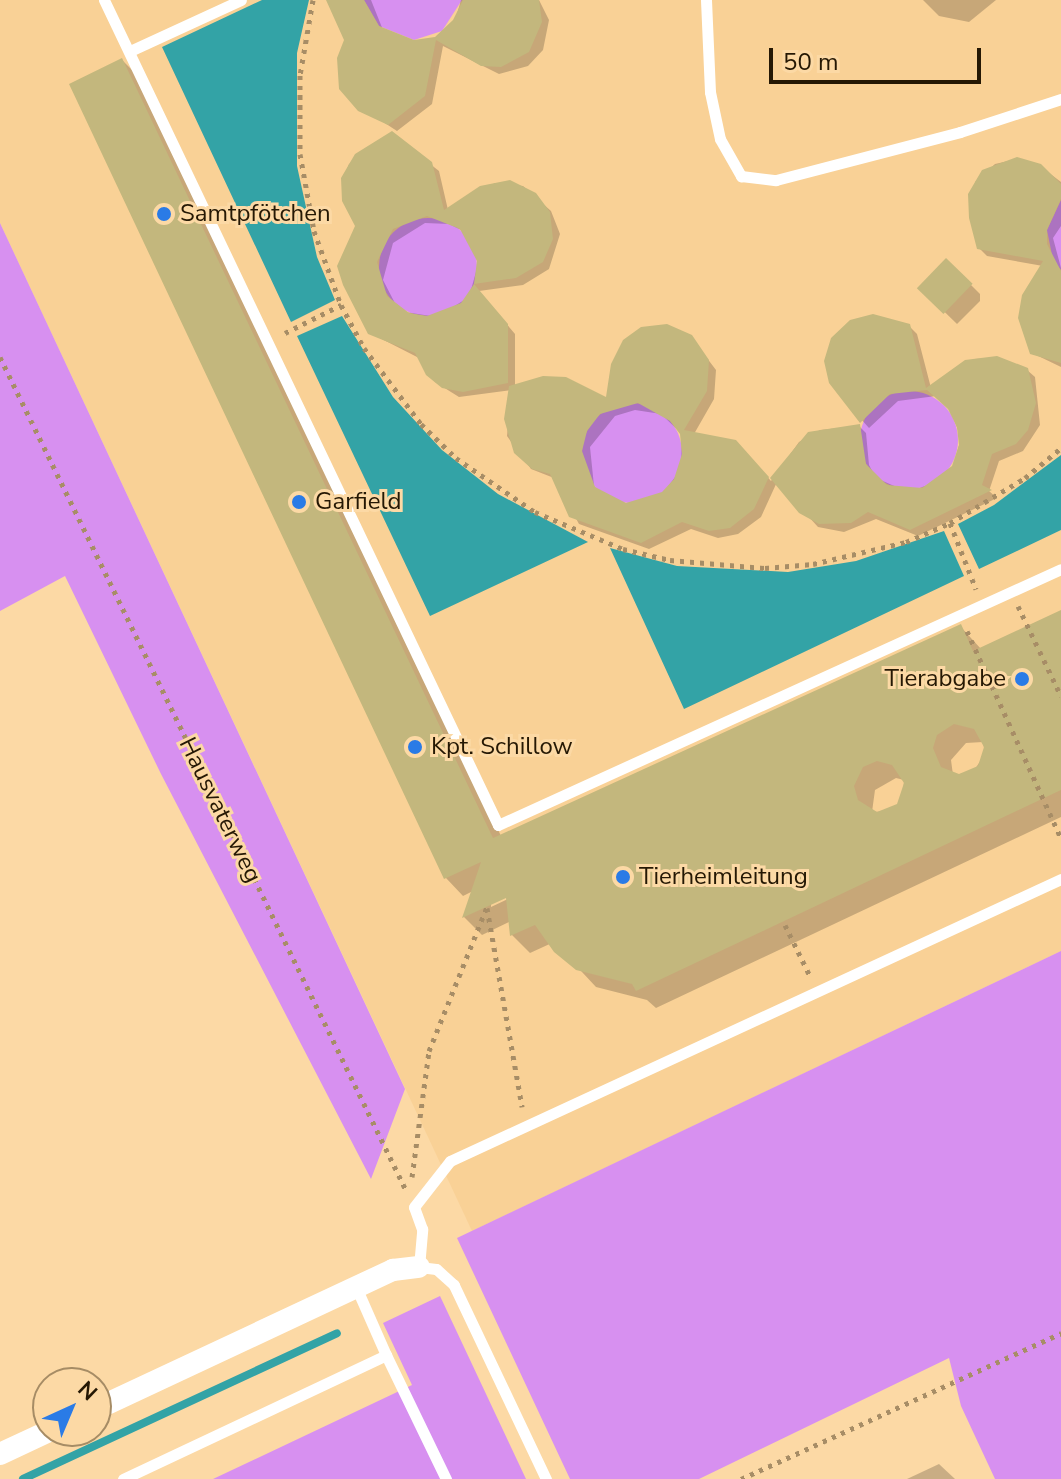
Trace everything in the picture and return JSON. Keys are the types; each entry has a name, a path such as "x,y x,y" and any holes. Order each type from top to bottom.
{"street":[{"path":"112,1401 393,1270 419,1267"},
{"path":"0,1454 32,1439"}],"lane":[{"path":"104,0 498,825 1061,569"},
{"path":"130,51 241,0"},
{"path":"706,0 710,92 720,139 741,176 776,180 960,132 1061,99"},
{"path":"546,1479 454,1285 436,1269 419,1267 422,1229 414,1207 450,1161 1061,879"},
{"path":"356,1287 446,1479"},
{"path":"123,1479 386,1355"}],"path":[{"path":"313,0 300,75 300,154 314,231 341,305 391,387 456,458 535,512 623,549 717,567 813,564 890,546 950,523 1025,478 1061,448"},
{"path":"266,343 341,305"},
{"name":"Hausvaterweg","path":"0,357 414,1207"},
{"path":"950,523 982,604"},
{"path":"1011,591 1061,696"},
{"path":"959,614 1061,838"},
{"path":"414,1207 411,1162 429,1051 487,907 529,1124"},
{"path":"785,925 819,993"},
{"path":"741,1479 1061,1333"}],"shaded area":[{"path":"0,0 1061,0 1061,951 472,1231 0,223"},
{"path":"364,0 462,0 442,31 414,40 379,26"},
{"path":"1061,200 1061,270 1053,260 1047,230"},
{"path":"428,218 447,222 463,232 473,248 477,267 473,286 463,302 447,312 428,316 409,312 393,302 383,286 379,267 383,248 393,232 409,222"},
{"path":"0,223 405,1089 371,1179 161,774 65,576 0,611"},
{"path":"909,391 928,395 944,405 954,421 958,440 954,459 944,475 928,485 909,489 890,485 874,475 864,459 860,440 864,421 874,405 890,395"},
{"path":"632,403 651,407 667,418 678,434 682,453 678,472 667,488 651,499 632,503 613,499 597,488 586,472 582,453 586,434 597,418 613,407"},
{"path":"1061,951 1061,1479 995,1479 961,1406 949,1358 699,1479 570,1479 457,1238"},
{"path":"440,1296 526,1479 213,1479 412,1385 383,1323"}],"water":[{"path":"262,0 309,0 297,53 297,166 317,257 335,300 291,322 162,47"},
{"path":"342,316 393,397 442,450 498,494 588,542 430,616 297,336"},
{"path":"1061,455 1061,530 979,569 958,524 994,505"},
{"path":"944,531 964,576 684,709 610,548 677,566 788,572 856,561"}],"building":[{"path":"326,0 364,0 379,26 414,40 435,37 453,20 463,0 539,0 542,22 529,52 501,67 481,66 436,40 425,96 388,125 358,111 339,89 337,58 344,40"},
{"path":"122,58 493,838 961,624 973,651 1061,610 1061,790 636,991 632,984 576,970 554,952 535,925 510,936 506,898 462,918 481,862 444,879 69,84","holes":["954,724 974,729 984,747 978,766 959,774 941,767 933,748 937,735","877,761 892,765 904,783 897,804 877,812 858,800 854,786 863,767"]},
{"path":"392,131 432,162 444,210 480,186 510,180 536,193 550,212 553,239 543,262 516,278 474,284 508,324 508,383 463,392 442,388 426,375 415,353 368,334 343,285 337,266 355,226 342,201 341,178 355,154","holes":["427,216 460,229 477,261 474,284 461,303 427,316 409,313 387,296 377,262 393,229"]},
{"path":"1017,157 1041,164 1061,184 1061,199 1047,230 1047,244 1061,271 1061,363 1030,354 1018,318 1022,295 1043,261 977,249 969,218 968,194 982,170"},
{"path":"946,258 973,284 943,314 917,288"},
{"path":"873,314 910,324 926,388 965,360 997,356 1028,368 1036,403 1028,430 1016,444 992,454 982,485 992,490 910,530 868,512 851,523 819,524 799,513 770,478 808,432 860,424 866,464 887,485 922,488 952,466 959,445 957,427 948,409 927,390 890,394 860,423 829,383 824,361 831,338 850,320"},
{"path":"667,324 692,335 709,360 707,391 684,430 736,440 769,477 754,509 730,528 709,531 682,522 641,543 569,517 550,474 532,469 514,453 504,419 509,386 543,376 566,377 606,397 611,364 623,340 641,327","holes":["638,403 670,421 680,434 682,454 674,479 662,492 626,503 595,487 582,451 587,431 600,414"]}],"waterway":[{"path":"23,1479 337,1333"}],"place":[{"name":"Samtpfötchen","path":"164,214"},
{"name":"Garfield","path":"299,502"},
{"name":"Tierabgabe","path":"1022,679"},
{"name":"Kpt. Schillow","path":"415,747"},
{"name":"Tierheimleitung","path":"623,877"}]}
